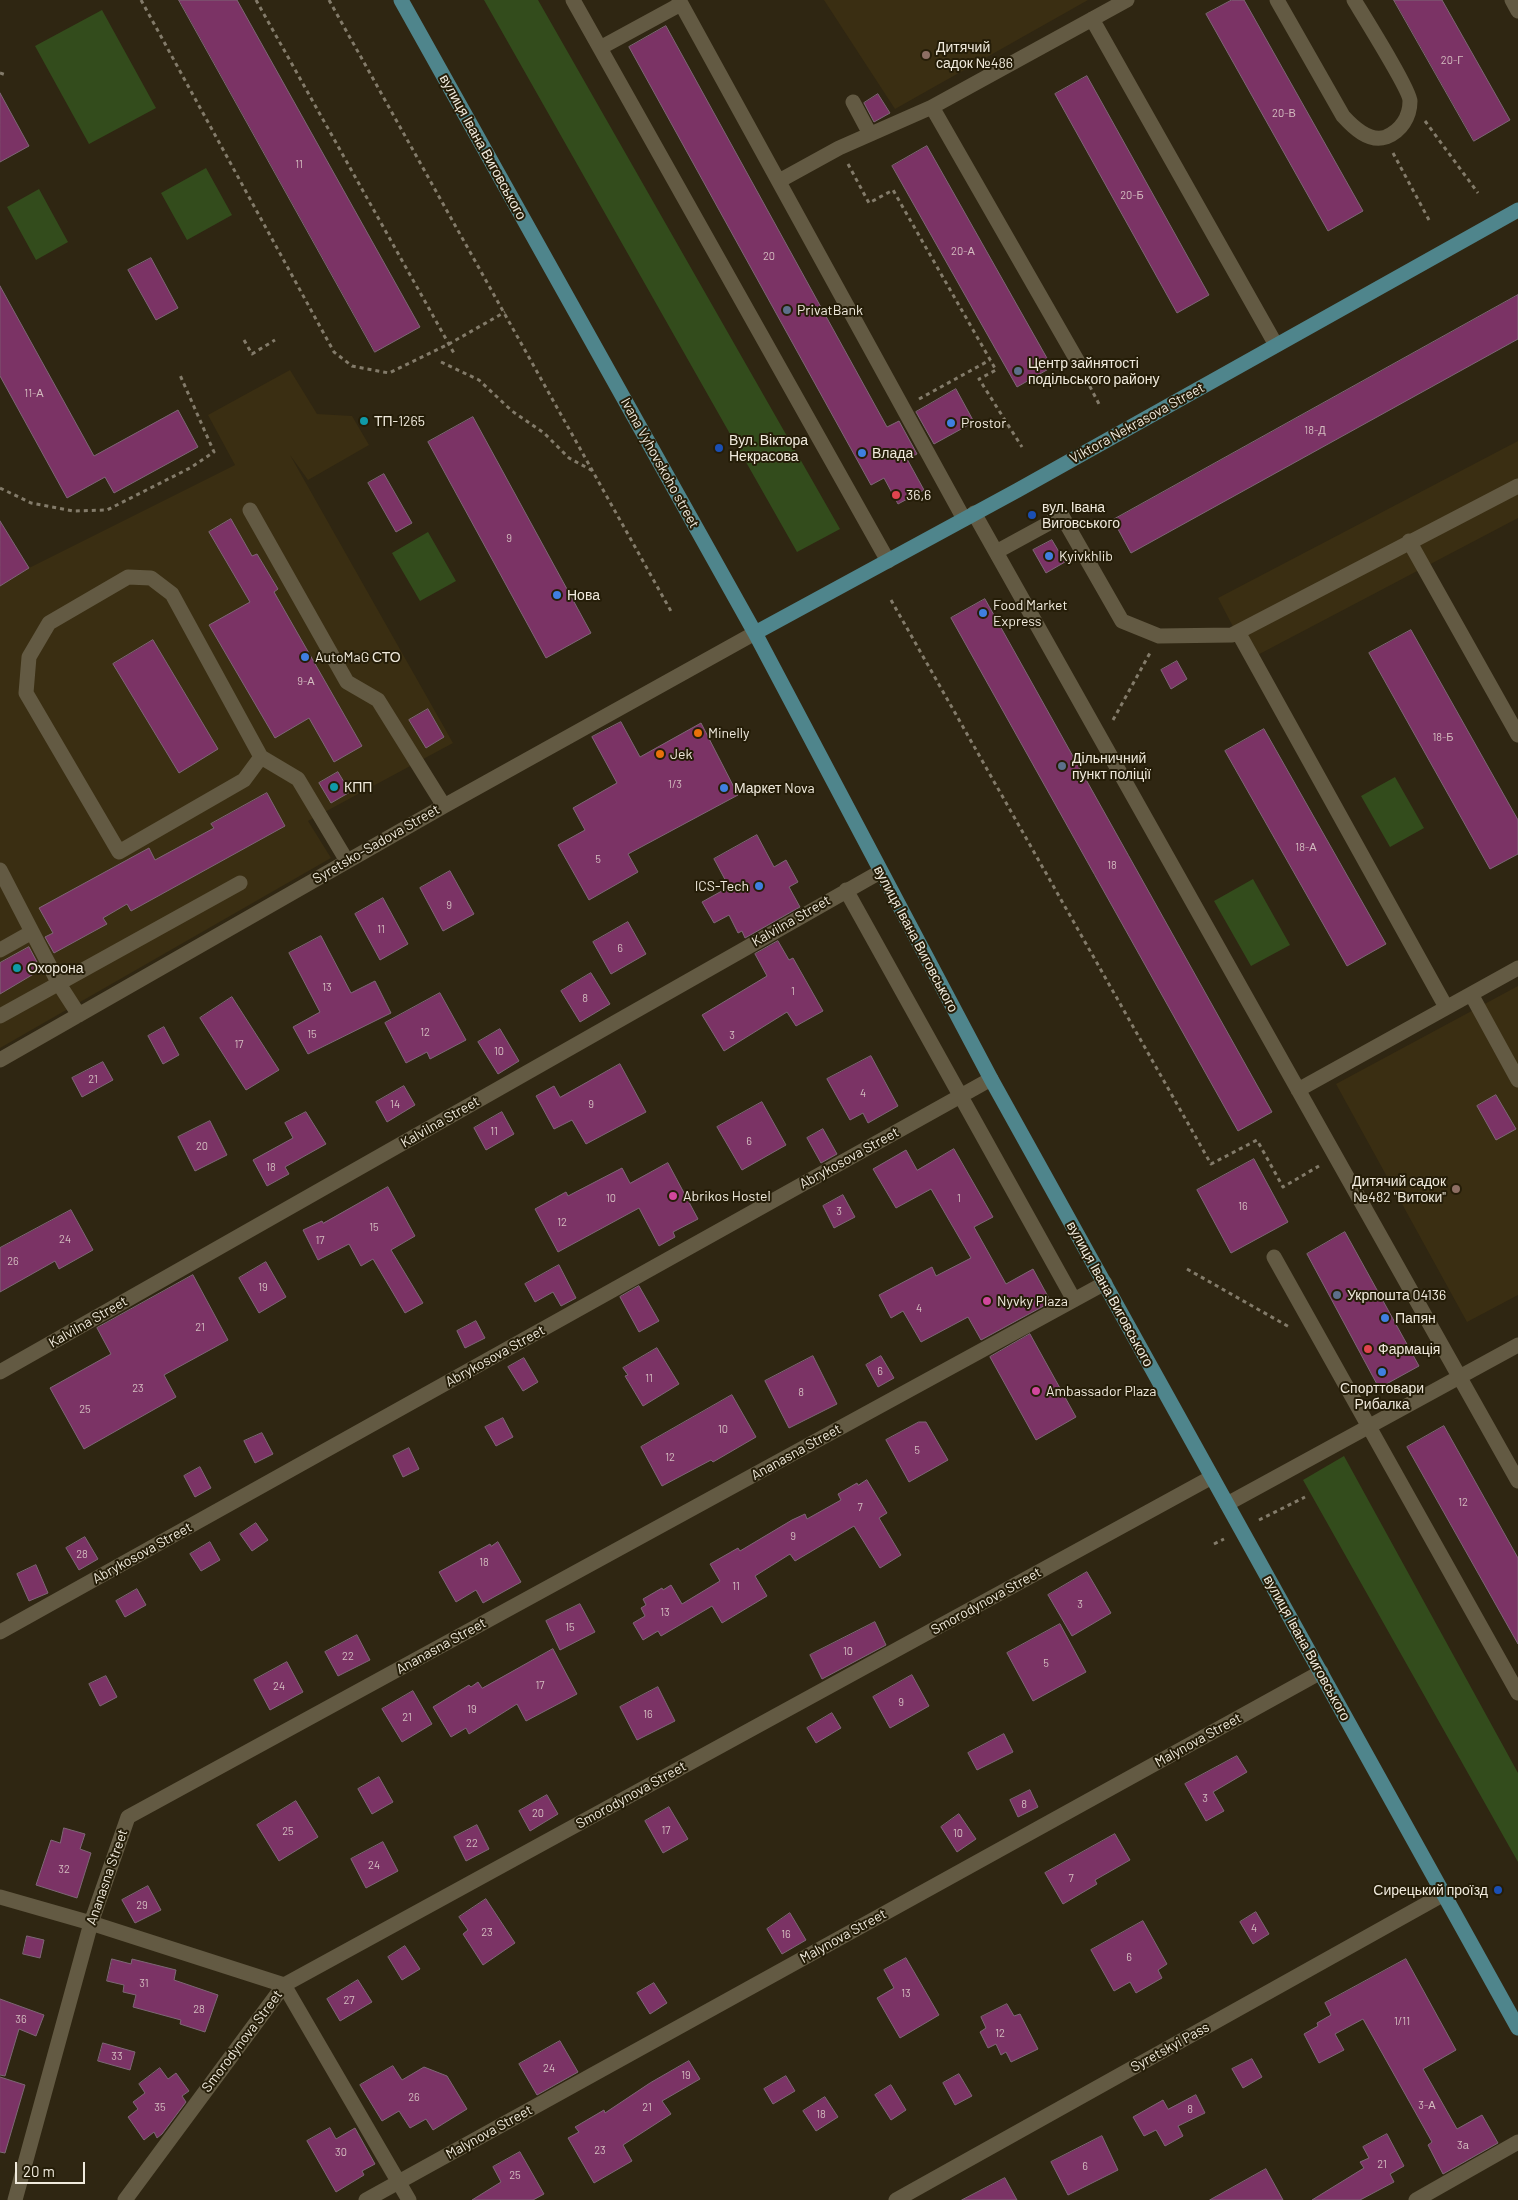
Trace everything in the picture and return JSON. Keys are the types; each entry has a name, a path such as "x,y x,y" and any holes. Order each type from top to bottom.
{"main road":[{"name":"Ivana Vyhovskoho street","path":"401,0 755,633"},
{"name":"Viktora Nekrasova Street","path":"755,633 888,561 1518,210"},
{"name":"вулиця Івана Виговського","path":"755,633 991,1079 1518,2028"}],"street":[{"path":"574,0 888,561"},
{"path":"779,181 839,148 932,107 1126,0"},
{"path":"1277,0 1343,116 1355,129 1368,136 1384,138 1406,120 1410,99 1354,0"},
{"path":"1512,0 1518,11"},
{"path":"600,48 680,2 903,407 969,516 996,552 1518,1481"},
{"path":"1092,19 1276,345"},
{"path":"853,102 870,134"},
{"path":"932,107 1078,362"},
{"path":"996,552 1062,516 1122,621 1159,636 1232,634 1518,486"},
{"path":"250,510 347,682 378,700 444,806"},
{"path":"1409,541 1518,735"},
{"path":"262,757 244,780 119,852 26,693 29,658 49,623 128,577 151,578 172,594 262,757 298,779 348,861"},
{"path":"1238,632 1446,1007"},
{"name":"Syretsko-Sadova Street","path":"0,1060 444,806 755,633"},
{"path":"0,870 59,984 79,1015"},
{"name":"Kalvilna Street","path":"0,1372 880,872"},
{"path":"0,1016 240,883"},
{"path":"846,890 962,1095 1074,1300"},
{"path":"0,950 32,932"},
{"path":"1298,1090 1518,968"},
{"path":"1471,994 1518,1080"},
{"name":"Abrykosova Street","path":"0,1632 991,1079"},
{"path":"1274,1257 1518,1693"},
{"name":"Ananasna Street","path":"15,2200 91,1923 128,1817 1104,1284"},
{"path":"1227,1504 1518,1345"},
{"name":"Smorodynova Street","path":"125,2200 284,1985 1212,1476"},
{"name":"Malynova Street","path":"366,2200 1321,1672"},
{"name":"Syretskyi Pass","path":"896,2200 1444,1894"},
{"path":"0,1897 91,1923 284,1985 409,2200"},
{"path":"1416,2200 1518,2142"}],"path":[{"path":"141,0 334,352 352,366 389,373 449,344 505,312"},
{"path":"256,0 455,355"},
{"path":"329,0 672,613"},
{"path":"0,73 6,74"},
{"path":"1410,99 1478,193"},
{"path":"1384,138 1429,220"},
{"path":"839,148 870,203 893,190 996,370 979,379 1022,447"},
{"path":"244,340 252,354 275,340"},
{"path":"903,407 990,360"},
{"path":"441,362 479,380 512,411 544,433 569,458 593,472"},
{"path":"1078,362 1099,404"},
{"path":"0,488 31,503 73,511 107,510 190,468 214,452 180,376"},
{"path":"891,600 1211,1164 1257,1140 1283,1187 1335,1157"},
{"path":"1102,741 1159,636"},
{"path":"1187,1269 1324,1347"},
{"path":"1241,1529 1305,1497"}],"shaded area":[{"name":"Дитячий садок №486","path":"824,0 1088,0 895,109"},
{"path":"290,370 317,414 352,416 369,445 308,480 290,455 453,743 308,821 331,858 0,1048 0,586 29,568 235,465 208,415"},
{"path":"1518,441 1518,518 1250,659 1218,598"},
{"name":"Дитячий садок №482 \"Витоки\"","path":"1518,986 1518,1295 1467,1322 1336,1084"}],"green space":[{"path":"484,0 538,0 840,529 797,552"},
{"path":"102,10 156,108 89,144 35,46"},
{"path":"206,168 232,215 187,240 161,193"},
{"path":"39,189 68,242 36,260 7,207"},
{"path":"428,532 456,581 420,601 392,553"},
{"path":"1395,777 1424,828 1390,847 1361,796"},
{"path":"1253,879 1290,945 1251,966 1214,901"},
{"path":"1344,1456 1518,1773 1518,1862 1303,1480"}],"building":[{"path":"179,0 237,0 420,327 375,352"},
{"path":"1232,0 1244,0 1363,211 1328,231 1206,14"},
{"path":"1394,0 1442,0 1510,120 1474,141"},
{"path":"666,26 887,427 899,421 917,454 907,459 924,490 898,504 884,478 871,485 629,47"},
{"path":"1087,76 1209,295 1177,313 1055,94"},
{"path":"0,93 29,146 0,162"},
{"path":"878,94 890,113 874,122 864,103"},
{"path":"927,146 1052,367 1017,387 892,166"},
{"path":"151,258 178,308 156,320 128,270"},
{"path":"0,286 94,456 178,410 198,447 114,493 105,477 67,498 0,376"},
{"path":"1518,295 1518,339 1131,553 1113,520"},
{"path":"956,389 974,422 934,444 916,412"},
{"path":"473,417 591,633 546,658 428,442"},
{"path":"384,474 412,523 396,532 368,483"},
{"path":"231,519 252,556 257,554 278,589 274,592 362,746 334,762 309,718 275,738 209,625 250,602 209,532"},
{"path":"0,521 29,568 0,586"},
{"name":"Kyivkhlib","path":"1052,540 1065,562 1046,573 1033,550"},
{"path":"985,599 1272,1112 1238,1131 951,618"},
{"path":"1411,630 1518,820 1518,854 1490,869 1369,653"},
{"path":"153,640 218,749 179,773 113,664"},
{"path":"1177,661 1187,679 1171,689 1161,670"},
{"path":"428,709 444,737 426,748 409,720"},
{"path":"621,722 640,757 701,723 738,795 628,854 638,872 589,900 558,845 585,830 573,808 617,783 592,737"},
{"path":"1264,729 1386,944 1347,966 1225,751"},
{"name":"КПП","path":"338,772 350,792 331,803 319,783"},
{"path":"267,793 285,826 131,911 127,904 103,918 107,924 54,953 45,937 53,933 39,908 149,848 155,860 214,828 211,824"},
{"path":"757,835 774,867 786,860 798,882 789,887 800,907 745,938 742,931 738,933 729,915 714,923 702,902 729,887 714,859"},
{"path":"450,871 474,914 443,931 420,888"},
{"path":"383,898 408,944 380,960 355,914"},
{"path":"628,922 646,954 611,974 593,942"},
{"path":"321,936 351,993 375,981 391,1013 308,1054 293,1027 320,1012 289,953"},
{"path":"778,941 789,960 793,958 823,1011 796,1026 787,1012 724,1051 702,1015 767,976 755,954"},
{"name":"Охорона","path":"29,947 37,962 33,965 37,972 0,994 0,963"},
{"path":"591,973 610,1004 580,1022 561,991"},
{"path":"440,993 466,1040 430,1059 427,1052 406,1063 385,1023"},
{"path":"232,997 279,1070 246,1090 200,1018"},
{"path":"164,1027 179,1055 163,1064 148,1036"},
{"path":"500,1029 519,1061 498,1074 478,1042"},
{"path":"871,1056 898,1106 868,1123 863,1113 850,1120 827,1079"},
{"path":"103,1062 113,1080 82,1097 72,1078"},
{"path":"620,1064 646,1112 586,1144 572,1120 554,1129 536,1096 554,1086 560,1097"},
{"path":"404,1086 415,1105 387,1122 376,1102"},
{"path":"1496,1095 1516,1129 1496,1140 1477,1106"},
{"path":"762,1102 786,1145 742,1170 717,1127"},
{"path":"306,1112 326,1144 285,1167 289,1174 267,1186 253,1160 293,1138 285,1123"},
{"path":"502,1112 514,1134 486,1150 474,1128"},
{"path":"210,1121 227,1155 195,1171 178,1137"},
{"path":"823,1129 837,1154 821,1163 807,1138"},
{"path":"954,1149 993,1217 974,1227 1006,1284 1033,1269 1051,1302 981,1340 968,1317 921,1342 903,1311 891,1318 879,1295 932,1267 936,1276 971,1258 931,1189 896,1208 873,1169 906,1150 917,1170"},
{"path":"1254,1159 1288,1222 1231,1253 1197,1190"},
{"path":"668,1163 698,1219 673,1232 675,1237 659,1246 639,1208 558,1252 535,1209 566,1192 568,1196 622,1168 630,1183"},
{"path":"388,1187 415,1236 391,1250 423,1303 405,1313 373,1259 361,1266 349,1244 318,1260 303,1230 322,1221 323,1223"},
{"path":"843,1195 855,1217 834,1228 823,1206"},
{"path":"71,1210 93,1250 59,1269 55,1261 0,1292 0,1248"},
{"path":"1345,1232 1419,1366 1379,1388 1307,1254"},
{"path":"266,1262 286,1297 259,1313 239,1278"},
{"path":"559,1265 576,1298 561,1306 553,1292 535,1302 525,1284"},
{"path":"193,1275 228,1340 164,1375 176,1397 84,1449 50,1388 111,1354 97,1328"},
{"path":"639,1286 659,1321 639,1332 620,1297"},
{"path":"476,1321 485,1338 465,1348 457,1331"},
{"name":"Ambassador Plaza","path":"1030,1334 1076,1417 1036,1440 990,1357"},
{"path":"657,1348 679,1384 643,1406 625,1376 628,1375 623,1368"},
{"path":"813,1356 837,1404 789,1428 765,1381"},
{"path":"881,1356 894,1378 878,1387 866,1365"},
{"path":"524,1358 538,1382 523,1391 508,1367"},
{"path":"732,1395 756,1437 713,1462 711,1460 662,1486 641,1447"},
{"path":"503,1418 513,1437 496,1446 485,1427"},
{"path":"919,1422 926,1422 948,1460 909,1482 886,1440"},
{"path":"1444,1426 1518,1558 1518,1644 1407,1447"},
{"path":"262,1433 273,1454 255,1463 244,1441"},
{"path":"409,1448 419,1469 403,1477 393,1456"},
{"path":"200,1467 211,1488 195,1497 184,1476"},
{"path":"867,1480 887,1513 879,1518 901,1555 880,1568 854,1526 795,1561 790,1554 755,1576 767,1596 722,1623 712,1606 661,1636 658,1631 643,1640 633,1623 645,1616 641,1608 646,1605 643,1599 671,1585 682,1604 720,1581 710,1564 738,1548 740,1551 792,1520 805,1514 807,1519 841,1500 838,1494 857,1483 858,1485"},
{"path":"256,1523 268,1540 252,1551 240,1534"},
{"path":"85,1537 98,1559 79,1570 66,1548"},
{"path":"210,1542 220,1560 201,1571 190,1554"},
{"path":"498,1542 521,1582 483,1603 476,1590 456,1602 439,1572 490,1544 491,1546"},
{"path":"36,1565 48,1593 29,1601 17,1574"},
{"path":"1087,1572 1111,1613 1072,1636 1048,1595"},
{"path":"137,1589 146,1605 125,1617 116,1601"},
{"path":"580,1604 595,1632 560,1650 546,1621"},
{"path":"875,1622 886,1645 822,1679 810,1655"},
{"path":"1060,1624 1086,1672 1033,1701 1007,1653"},
{"path":"357,1635 370,1660 338,1676 325,1652"},
{"path":"553,1649 577,1694 526,1721 517,1704 469,1734 466,1728 451,1737 433,1707 469,1685 471,1687 478,1682 482,1688"},
{"path":"287,1662 303,1692 270,1710 254,1680"},
{"path":"912,1675 929,1706 890,1728 873,1697"},
{"path":"106,1676 117,1697 100,1706 89,1684"},
{"path":"658,1687 675,1721 637,1740 620,1707"},
{"path":"413,1691 432,1724 402,1742 382,1709"},
{"path":"832,1713 841,1728 816,1743 807,1728"},
{"path":"1004,1734 1013,1752 977,1770 968,1753"},
{"path":"1237,1756 1247,1772 1213,1792 1224,1811 1206,1821 1185,1784"},
{"path":"379,1777 393,1802 372,1814 358,1789"},
{"path":"1030,1790 1038,1807 1018,1817 1010,1800"},
{"path":"547,1795 558,1814 530,1831 519,1811"},
{"path":"296,1801 318,1837 279,1861 257,1825"},
{"path":"669,1807 688,1839 663,1853 645,1821"},
{"path":"959,1814 976,1839 957,1852 941,1827"},
{"path":"477,1825 489,1849 466,1861 454,1837"},
{"path":"64,1828 85,1834 80,1849 91,1853 77,1898 36,1885 51,1840 60,1843"},
{"path":"1115,1834 1130,1860 1095,1880 1097,1884 1063,1904 1045,1873"},
{"path":"383,1842 398,1871 366,1888 351,1859"},
{"path":"148,1886 161,1910 135,1923 122,1900"},
{"path":"486,1899 515,1943 483,1965 463,1934 468,1930 459,1917"},
{"path":"1256,1912 1269,1934 1253,1944 1240,1922"},
{"path":"790,1913 806,1940 782,1954 767,1929"},
{"path":"1143,1921 1167,1964 1158,1970 1162,1978 1136,1993 1130,1982 1114,1991 1091,1950"},
{"path":"27,1936 44,1940 40,1958 23,1954"},
{"path":"405,1946 420,1969 402,1980 388,1957"},
{"path":"906,1958 939,2015 900,2038 877,1998 894,1988 884,1970"},
{"path":"112,1959 131,1964 132,1959 176,1970 174,1980 218,1995 205,2032 180,2024 181,2020 133,2007 136,1995 123,1992 124,1985 107,1981"},
{"path":"1406,1959 1456,2050 1423,2069 1457,2129 1482,2115 1498,2143 1443,2174 1428,2145 1432,2142 1363,2019 1335,2034 1344,2050 1319,2063 1304,2034 1318,2026 1317,2023 1331,2015 1325,2003"},
{"path":"358,1980 372,2002 340,2021 327,1999"},
{"path":"654,1983 667,2003 650,2014 637,1993"},
{"path":"0,1999 44,2015 36,2036 19,2029 5,2076 0,2075"},
{"path":"1007,2004 1014,2016 1020,2014 1038,2049 1011,2062 1006,2052 1001,2055 996,2044 988,2048 980,2032 986,2028 981,2017"},
{"path":"560,2041 578,2072 537,2095 519,2064"},
{"path":"103,2043 135,2052 130,2070 98,2061"},
{"path":"1252,2059 1262,2077 1243,2088 1232,2069"},
{"path":"689,2061 700,2079 662,2101 671,2114 623,2145 632,2161 594,2183 568,2138 579,2132 575,2127 604,2110 605,2113 650,2083"},
{"path":"393,2066 402,2080 424,2067 447,2076 467,2109 433,2130 426,2119 410,2128 399,2111 382,2121 360,2085"},
{"path":"160,2068 168,2079 176,2073 189,2091 182,2096 186,2102 162,2134 157,2138 154,2132 144,2140 128,2117 138,2109 133,2102 145,2093 139,2084"},
{"path":"959,2074 972,2096 955,2105 943,2083"},
{"path":"786,2076 795,2091 773,2104 764,2089"},
{"path":"0,2077 25,2085 5,2153 0,2152"},
{"path":"891,2085 906,2110 891,2120 875,2095"},
{"path":"1196,2095 1205,2113 1178,2126 1183,2136 1165,2146 1156,2130 1144,2136 1133,2117 1163,2100 1168,2109"},
{"path":"825,2097 838,2117 816,2131 803,2111"},
{"path":"330,2128 336,2139 355,2128 375,2164 362,2171 364,2175 336,2192 307,2141"},
{"path":"1387,2134 1404,2166 1390,2174 1394,2182 1360,2200 1312,2200 1364,2168 1360,2162 1369,2158 1363,2147"},
{"path":"1102,2136 1118,2170 1068,2195 1051,2162"},
{"path":"520,2152 544,2194 533,2200 472,2200 501,2182 493,2167"},
{"path":"1266,2169 1283,2200 1210,2200"},
{"path":"1005,2178 1017,2200 962,2200"}],"place":[{"name":"Дитячий садок №486","path":"926,55"},
{"name":"PrivatBank","path":"787,310"},
{"name":"Центр зайнятості подільського району","path":"1018,371"},
{"name":"ТП-1265","path":"364,421"},
{"name":"Prostor","path":"951,423"},
{"name":"Вул. Віктора Некрасова","path":"719,448"},
{"name":"Влада","path":"862,453"},
{"name":"36,6","path":"896,495"},
{"name":"вул. Івана Виговського","path":"1032,515"},
{"name":"Kyivkhlib","path":"1049,556"},
{"name":"Нова","path":"557,595"},
{"name":"Food Market Express","path":"983,613"},
{"name":"AutoMaG СТО","path":"305,657"},
{"name":"Minelly","path":"698,733"},
{"name":"Jek","path":"660,754"},
{"name":"Дільничний пункт поліції","path":"1062,766"},
{"name":"КПП","path":"334,787"},
{"name":"Маркет Nova","path":"724,788"},
{"name":"ICS-Tech","path":"759,886"},
{"name":"Охорона","path":"17,968"},
{"name":"Дитячий садок №482 \"Витоки\"","path":"1456,1189"},
{"name":"Abrikos Hostel","path":"673,1196"},
{"name":"Укрпошта 04136","path":"1337,1295"},
{"name":"Nyvky Plaza","path":"987,1301"},
{"name":"Папян","path":"1385,1318"},
{"name":"Фармація","path":"1368,1349"},
{"name":"Спорттовари Рибалка","path":"1382,1372"},
{"name":"Ambassador Plaza","path":"1036,1391"},
{"name":"Сирецький проїзд","path":"1498,1890"}]}
